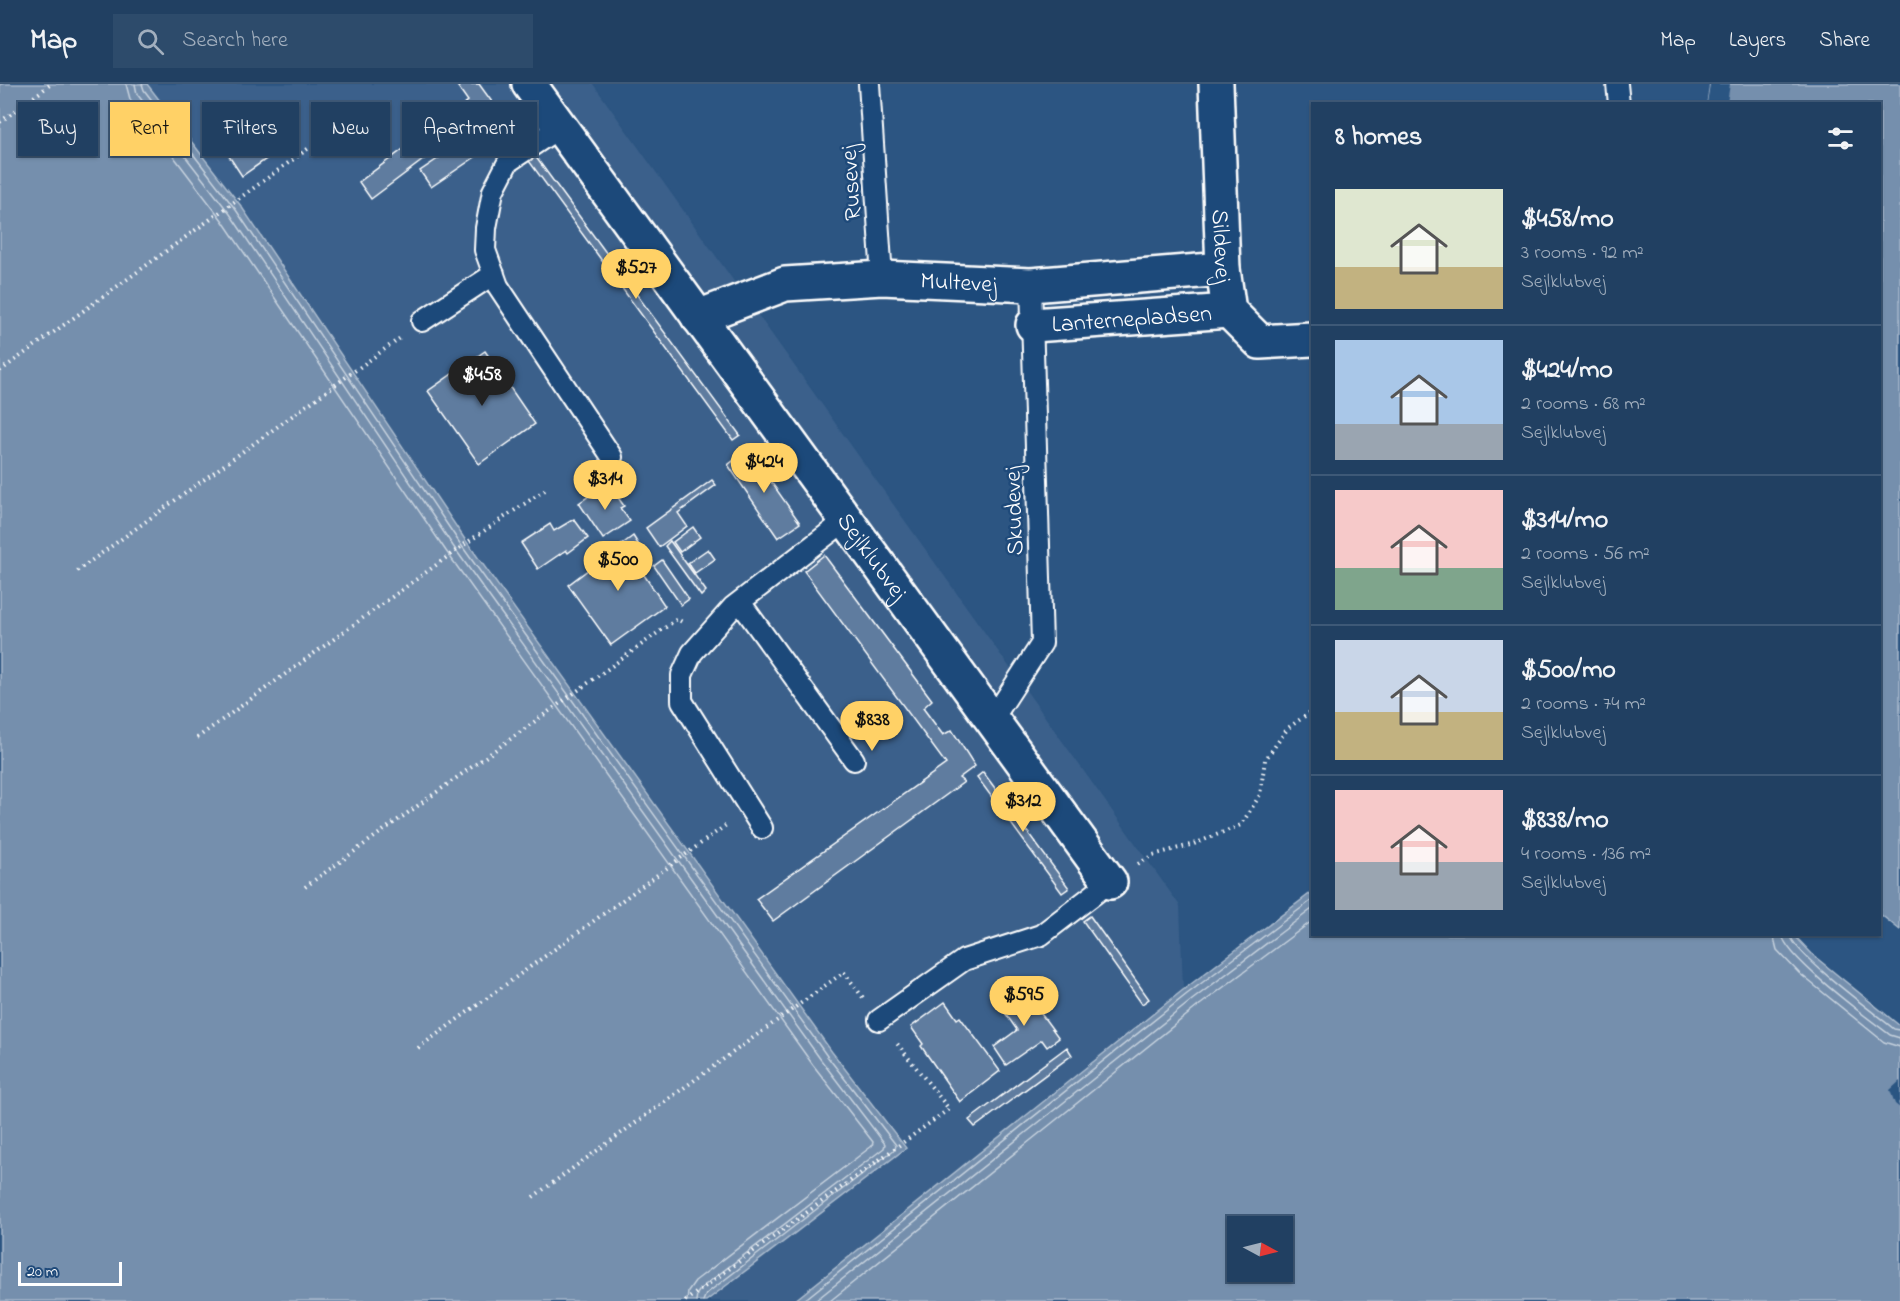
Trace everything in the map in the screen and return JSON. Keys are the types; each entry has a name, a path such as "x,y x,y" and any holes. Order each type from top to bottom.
{"street":[{"name":"Sejlklubvej","path":"529,84 1110,882"},
{"name":"Sildevej","path":"1216,84 1224,269 1229,311 1260,342 1311,339"},
{"name":"Multevej","path":"698,317 785,284 882,278 1031,285 1224,269"},
{"name":"Lanternepladsen","path":"1033,325 1229,311"}],"lane":[{"name":"Rusevej","path":"869,84 882,278"},
{"path":"1617,84 1619,102"},
{"path":"560,126 508,162 493,191 486,228 485,250 498,286 612,457"},
{"path":"422,321 494,274"},
{"name":"Skudevej","path":"992,720 1042,643 1031,285"},
{"path":"762,828 682,701 682,675 692,652 733,607 846,520"},
{"path":"740,602 854,760"},
{"path":"879,1020 964,960 1041,935 1110,882"}],"path":[{"path":"0,122 51,84"},
{"path":"0,371 309,148"},
{"path":"77,571 422,321"},
{"path":"197,738 472,539 545,490"},
{"path":"304,887 677,620 705,638"},
{"path":"1110,882 1153,855 1194,844 1241,825 1260,795 1265,760 1288,728 1311,712"},
{"path":"418,1048 749,808"},
{"path":"533,1197 800,1004"},
{"path":"685,1301 904,1140"}],"shaded area":[{"path":"147,84 593,84 1180,906 1183,990 794,1301 706,1301 906,1148 832,1052 464,538 241,206 202,156 299,156 299,102 202,102 202,155 190,140 190,102 161,102"}],"water":[{"path":"0,84 147,84 161,102 110,102 110,156 190,156 190,140 241,206 464,538 832,1052 906,1148 706,1301 0,1301"},
{"path":"1710,84 1900,84 1900,930 1881,915 1881,102 1707,102"},
{"path":"1311,893 1311,936 1795,936 1814,956 1900,1026 1900,1301 794,1301 1183,990"}],"pier":[{"path":"1710,84 1730,84 1727,102 1707,102"},
{"path":"1900,1081 1898,1103 1900,1108 1895,1104 1890,1090"}],"building":[{"path":"456,84 479,84 492,102 467,102"},
{"path":"402,150 402,156 428,156 371,199 359,182"},
{"path":"229,156 270,156 242,176"},
{"path":"442,156 477,156 431,187 420,171"},
{"path":"535,156 740,435 733,440 529,161"},
{"path":"485,351 535,424 479,464 428,391"},
{"path":"748,449 800,523 778,538 728,465"},
{"path":"712,480 716,485 678,513 687,526 659,547 646,528"},
{"path":"608,483 624,506 620,508 630,521 603,539 579,503"},
{"path":"574,519 588,538 568,553 566,550 538,569 521,543 550,524 554,531"},
{"path":"693,527 700,537 680,552 673,542"},
{"path":"633,536 649,561 640,569 665,606 611,645 568,585"},
{"path":"670,541 706,591 701,596 665,546"},
{"path":"708,549 715,559 695,573 688,563"},
{"path":"824,555 932,700 923,708 943,735 952,730 975,766 959,778 964,782 773,921 756,899 946,764 804,571"},
{"path":"662,560 689,599 681,605 654,566"},
{"path":"983,772 1069,888 1062,893 977,777"},
{"path":"1090,916 1149,999 1142,1004 1083,921"},
{"path":"1022,988 1059,1038 1047,1047 1042,1040 1006,1065 994,1047 1017,1030 999,1004"},
{"path":"945,1002 957,1019 960,1017 1000,1071 960,1102 921,1046 923,1044 911,1027"},
{"path":"1067,1047 1072,1055 975,1127 969,1120"}]}
